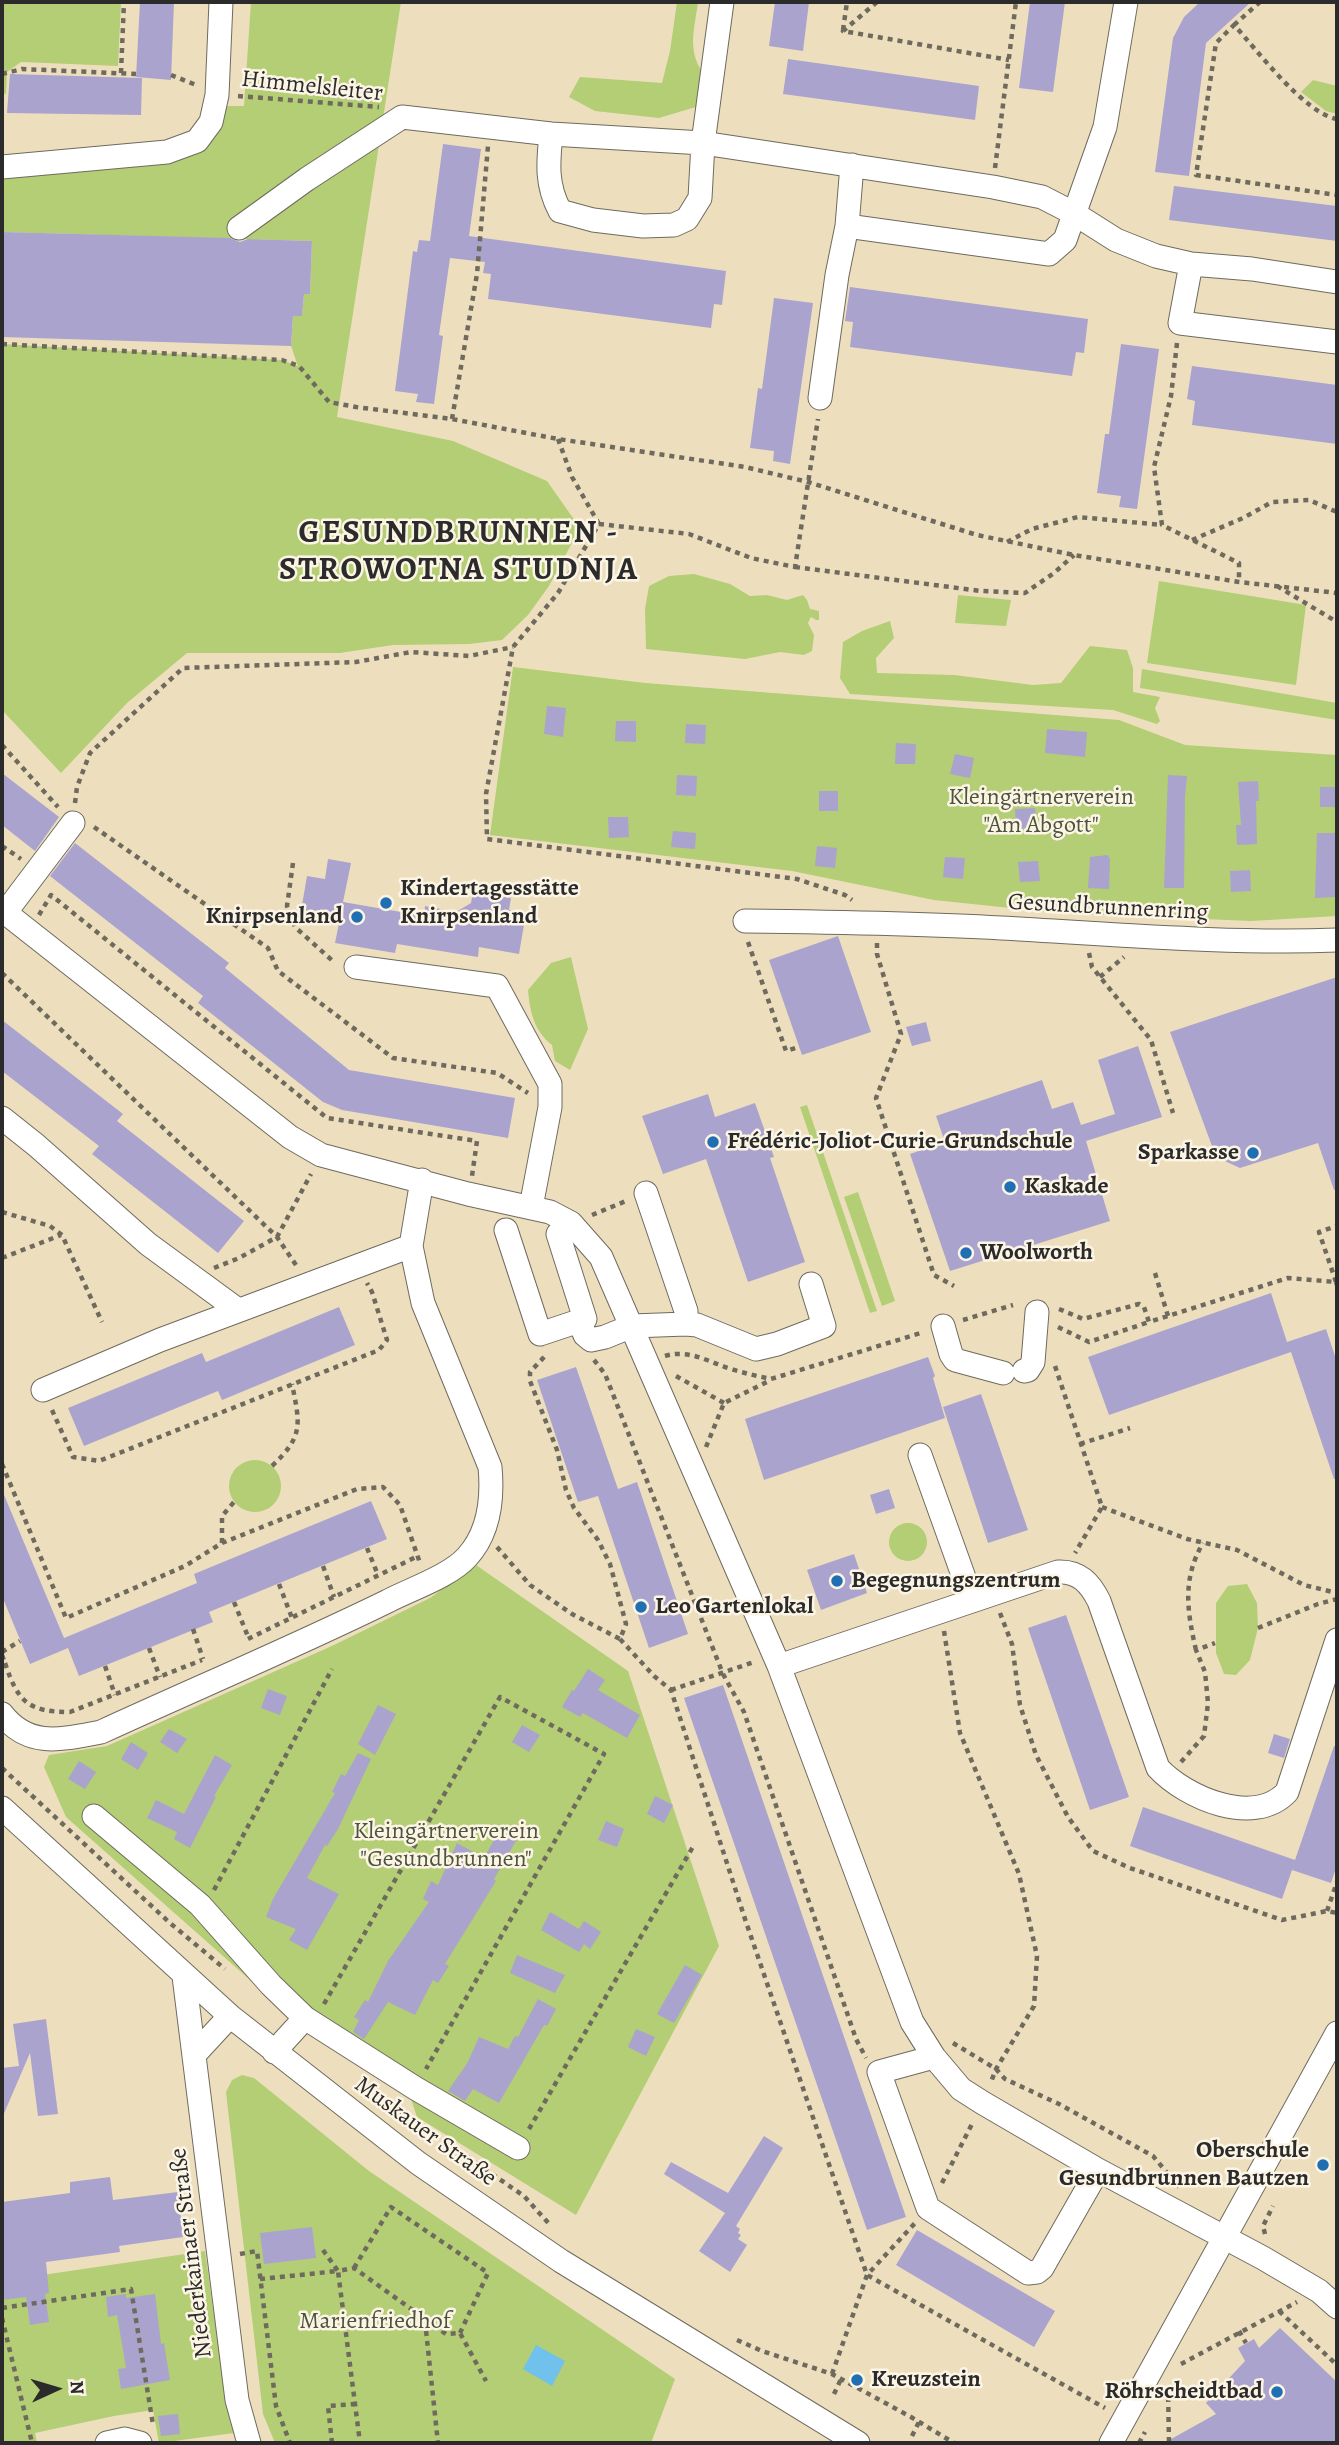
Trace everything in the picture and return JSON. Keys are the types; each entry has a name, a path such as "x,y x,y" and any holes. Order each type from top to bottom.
{"street":[{"path":"2,167 167,152 197,141 211,122 217,94 221,2"},
{"path":"551,134 547,168 551,194 560,211 593,220 643,226 674,225 687,219 700,198 703,142 722,2"},
{"path":"847,226 1049,254 1065,240 1105,127 1126,2"},
{"path":"239,228 307,179 402,117 490,129 703,142 993,187 1042,197 1116,240 1156,256 1191,264 1252,269 1337,282"},
{"path":"820,398 837,275 847,226 852,165"},
{"path":"1191,264 1180,323 1337,342"},
{"path":"73,823 4,911 290,1137 321,1155 468,1194 550,1212 565,1229 601,1257 779,1666 912,2022 934,2057 961,2088 983,2104 1319,2291 1337,2307"},
{"name":"Gesundbrunnenring","path":"748,921 877,923 904,929 1004,934 1090,934 1278,942 1337,940"},
{"path":"356,967 497,986 550,1084 550,1107 531,1207"},
{"path":"2,1118 148,1244 238,1310"},
{"path":"2,1713 18,1730 35,1738 61,1739 102,1732 342,1623 467,1558 481,1537 489,1516 493,1492 490,1467 423,1303 411,1246 422,1180"},
{"path":"646,1193 686,1311 685,1324"},
{"path":"506,1230 540,1334 585,1319 565,1229"},
{"path":"43,1390 238,1310 411,1246"},
{"path":"579,1321 585,1335 591,1340 632,1326 685,1324 697,1325 756,1349 824,1326 811,1284"},
{"path":"943,1326 955,1360 1014,1372 1028,1370 1033,1362 1048,1311"},
{"path":"920,1455 982,1597"},
{"path":"779,1666 1064,1571 1085,1580 1096,1594 1158,1768 1186,1791 1224,1805 1268,1806 1287,1792 1337,1640"},
{"name":"Muskauer Straße","path":"2,1808 230,2016 418,2163 561,2261 858,2443"},
{"path":"94,1816 203,1909 271,1985 309,2020 415,2088 518,2148"},
{"name":"Niederkainaer Straße","path":"184,1976 237,2400 249,2443"},
{"path":"194,2055 230,2016"},
{"path":"274,2052 309,2020"},
{"path":"1111,2443 1337,2033"},
{"path":"934,2057 879,2072 928,2208 1028,2273 1037,2273 1098,2170"},
{"path":"107,2443 147,2437"}],"path":[{"path":"121,73 124,2"},
{"path":"843,31 847,2"},
{"path":"843,31 877,2"},
{"path":"993,187 1016,2"},
{"path":"1260,2 1216,43 1196,175 1337,195"},
{"path":"1234,25 1302,98 1319,113 1337,119"},
{"path":"843,31 1009,60"},
{"path":"2,74 22,69 136,74"},
{"path":"171,75 187,80"},
{"name":"Himmelsleiter","path":"217,94 379,106 402,117"},
{"path":"452,419 477,274 490,129"},
{"path":"1162,525 1154,467 1171,396 1180,323"},
{"path":"2,344 282,360 299,366 329,402 452,419 558,439 745,467 808,482 1007,542 1239,582 1337,593"},
{"path":"795,567 816,436"},
{"path":"558,439 572,477 599,524"},
{"path":"1191,541 1272,502 1309,500 1337,512"},
{"path":"1007,542 1032,529 1078,517 1162,525 1239,562 1239,582"},
{"path":"599,524 689,534 751,558 795,567 981,592 1025,593 1074,555"},
{"path":"599,524 558,593 513,647 486,794 487,839 797,879 845,895 871,916 877,923 877,954 901,1034 876,1098 934,1275 954,1286"},
{"path":"1277,586 1337,622"},
{"path":"77,787 90,753 183,668 355,662 411,652 469,656 513,647"},
{"path":"2,745 73,823 89,824 268,948 278,971 393,1058 497,1073 550,1107"},
{"path":"293,863 287,906 295,927 332,962 356,967"},
{"path":"30,932 51,895 327,1118 477,1142 468,1194"},
{"path":"748,921 749,946 786,1051 799,1046"},
{"path":"1090,934 1089,956 1092,967 1151,1040 1173,1113"},
{"path":"2,972 277,1237 309,1284"},
{"path":"210,1269 239,1258 277,1237 321,1155"},
{"path":"565,1229 646,1193"},
{"path":"2,1212 50,1226 62,1235 102,1322"},
{"path":"1056,1326 1088,1342 1288,1278 1337,1284 1319,1232 1337,1226"},
{"path":"2,1258 62,1235"},
{"path":"43,1390 73,1457 99,1461 379,1350 387,1340 372,1292 356,1266"},
{"path":"1155,1273 1168,1316"},
{"path":"1048,1311 1083,1319 1139,1304 1144,1307 1149,1322"},
{"path":"554,1354 546,1355 537,1362 530,1372 530,1381 557,1450 566,1490 574,1508 598,1540 610,1564 626,1624 620,1639"},
{"path":"585,1357 601,1366 605,1374 723,1674 744,1712 856,2039 863,2055 879,2072"},
{"path":"1055,1365 1101,1507 1064,1571"},
{"path":"671,1373 724,1403"},
{"path":"703,1455 724,1403 771,1379"},
{"path":"272,1466 288,1451 298,1430 298,1413 292,1384"},
{"path":"1080,1444 1130,1428"},
{"path":"2,1464 66,1618 185,1566 222,1543 357,1489 383,1487 400,1505 427,1581"},
{"path":"222,1543 222,1516 234,1502"},
{"path":"1101,1507 1186,1539 1237,1550 1304,1585 1337,1593"},
{"path":"481,1537 499,1548 530,1585 572,1614 620,1639 671,1690 745,1919 867,2275 1124,2419"},
{"path":"1167,1778 1204,1736 1208,1703 1205,1672 1196,1650 1188,1611 1194,1558 1203,1543"},
{"path":"367,1548 378,1575"},
{"path":"237,1644 418,1556"},
{"path":"323,1566 334,1597"},
{"path":"279,1584 292,1618"},
{"path":"982,1597 1012,1644 1020,1705 1036,1755 1068,1817 1093,1852 1130,1868 1282,1920 1327,1911 1337,1913"},
{"path":"1258,1628 1337,1599"},
{"path":"234,1602 249,1639"},
{"path":"832,2374 867,2275 928,2208 983,2104 996,2069 1034,2006 1037,1956 1018,1874 960,1733 940,1611"},
{"path":"193,1629 204,1659"},
{"path":"20,1641 2,1653 3,1664 12,1686 26,1704 51,1712 71,1712 215,1654"},
{"path":"1196,1650 1215,1643"},
{"path":"149,1648 160,1677"},
{"path":"671,1690 756,1661 779,1666"},
{"path":"105,1666 115,1695"},
{"path":"203,1909 332,1669"},
{"path":"309,2020 500,1697 604,1754 415,2088"},
{"path":"518,2148 694,1845"},
{"path":"1327,1911 1337,1882"},
{"path":"912,2022 932,2030 996,2069 1005,2079 1059,2104 1153,2156 1183,2192 1187,2201 1181,2214"},
{"path":"524,2196 558,2233"},
{"path":"354,2268 391,2207 488,2273 460,2333"},
{"path":"323,2250 338,2271 359,2443"},
{"path":"218,2258 257,2251 276,2406 290,2443"},
{"path":"260,2279 354,2268 446,2334 460,2333"},
{"path":"2,2308 131,2289 147,2437"},
{"path":"1181,2364 1319,2291"},
{"path":"1279,2311 1337,2365"},
{"path":"2,2318 32,2443"},
{"path":"425,2320 438,2443"},
{"path":"1239,2332 1246,2343"},
{"path":"460,2333 486,2381"},
{"path":"724,2335 762,2351 832,2374 954,2443"},
{"path":"1160,2402 1187,2353"},
{"path":"834,2394 841,2379"},
{"path":"1168,2387 1169,2443"},
{"path":"332,2443 328,2406 355,2404"},
{"path":"912,2436 919,2422"},
{"path":"1139,2443 1150,2423"}],"green space":[{"path":"2,2 121,2 118,66 21,62 7,72 6,94 2,93"},
{"path":"251,2 401,2 337,417 453,441 547,481 580,528 549,586 528,615 502,640 469,644 393,645 340,653 187,653 127,703 61,773 2,710 2,344 282,360 298,366 291,346 293,316 302,316 304,294 310,294 312,241 2,232 2,171 201,153 219,129 225,106 244,106"},
{"path":"677,2 698,2 694,51 700,69 707,79 699,106 659,118 595,111 569,97 580,77 662,83"},
{"path":"1313,80 1337,86 1337,114 1326,111 1301,92"},
{"path":"694,574 730,584 750,596 767,595 787,600 803,595 810,609 819,611 819,620 811,617 808,623 814,635 812,651 804,655 780,652 745,659 646,649 645,609 649,586 669,576"},
{"path":"1159,581 1306,605 1296,685 1147,663"},
{"path":"958,595 1011,600 1006,626 955,623"},
{"path":"890,621 894,638 876,658 877,673 954,675 1033,685 1061,683 1090,646 1127,650 1133,668 1133,692 1160,697 1155,708 1160,721 1157,724 1113,710 850,694 840,678 843,642 862,631"},
{"name":"Kleingärtnerverein \"Am Abgott\"","path":"513,667 645,683 1119,720 1185,745 1337,755 1337,916 1251,921 1058,913 934,900 792,871 490,835"},
{"path":"1142,669 1337,703 1337,720 1140,688"},
{"path":"571,957 588,1029 570,1070 555,1061 552,1045 537,1027 528,990 551,963"},
{"path":"807,1105 877,1311 870,1313 800,1107"},
{"path":"858,1192 895,1301 882,1306 844,1197"},
{"path":"255,1460 274,1467 281,1486 274,1505 255,1512 236,1505 229,1486 236,1467"},
{"path":"908,1523 922,1528 927,1542 922,1556 908,1561 894,1556 889,1542 894,1528"},
{"name":"Kleingärtnerverein \"Gesundbrunnen\"","path":"476,1565 628,1671 719,1946 576,2215 417,2117 410,2096 267,1995 66,1817 44,1767 49,1755 107,1746 334,1645 430,1598"},
{"path":"1247,1584 1257,1603 1258,1628 1250,1660 1236,1675 1224,1674 1216,1653 1216,1603 1228,1586"},
{"name":"Marienfriedhof","path":"242,2075 254,2078 369,2171 675,2379 651,2443 275,2443 263,2414 226,2092 232,2080"},
{"path":"205,2251 226,2400 234,2433 159,2443 153,2410 35,2433 37,2443 2,2443 2,2281"}],"water":[{"path":"536,2345 565,2361 552,2386 523,2369"}],"building":[{"path":"140,2 174,2 171,80 136,77"},
{"path":"775,2 809,2 803,51 769,46"},
{"path":"1030,2 1065,2 1053,92 1019,88"},
{"path":"1200,2 1251,2 1206,43 1189,176 1155,172 1173,38 1184,17"},
{"path":"788,59 979,86 975,120 783,94"},
{"path":"10,74 142,78 141,115 7,113"},
{"path":"443,144 481,149 469,236 726,271 722,305 714,304 711,328 488,299 491,274 483,273 485,262 450,258 439,335 443,336 434,404 416,402 418,394 395,391 413,251 417,252 419,240 430,241"},
{"path":"1174,186 1337,206 1337,241 1169,220"},
{"path":"2,232 230,238 240,242 248,239 312,241 310,294 304,294 302,316 293,316 291,346 2,337"},
{"path":"850,287 1088,319 1084,353 1076,352 1072,376 850,347 853,322 845,321"},
{"path":"774,298 813,303 790,464 773,461 774,451 750,448 758,388 762,389"},
{"path":"1121,344 1159,349 1137,509 1119,507 1121,496 1097,493 1105,434 1109,434"},
{"path":"1192,366 1337,385 1337,444 1192,425 1195,401 1187,399"},
{"path":"547,706 566,708 563,737 544,734"},
{"path":"616,721 636,721 636,742 615,741"},
{"path":"686,724 706,725 705,744 685,743"},
{"path":"1047,729 1087,732 1085,757 1045,753"},
{"path":"896,743 916,744 915,764 895,764"},
{"path":"955,754 974,758 970,778 950,774"},
{"path":"2,773 59,817 35,851 2,825"},
{"path":"677,775 697,776 696,796 676,795"},
{"path":"1168,775 1187,776 1184,888 1164,888"},
{"path":"1258,781 1257,844 1237,845 1236,825 1241,825 1238,782"},
{"path":"1320,787 1337,787 1337,807 1320,807"},
{"path":"819,791 838,791 838,811 819,811"},
{"path":"1035,808 1037,828 1016,829 1015,809"},
{"path":"608,817 628,817 629,837 609,838"},
{"path":"673,831 696,833 695,849 671,847"},
{"path":"1317,833 1336,833 1335,897 1315,898"},
{"path":"75,843 229,963 225,968 349,1070 515,1098 508,1138 342,1110 323,1102 198,1003 203,996 50,876"},
{"path":"817,846 837,848 835,868 815,866"},
{"path":"1108,855 1109,889 1088,888 1090,857"},
{"path":"945,857 965,858 963,879 943,877"},
{"name":"Knirpsenland","path":"328,859 351,863 343,902 424,916 425,906 456,912 471,903 473,892 511,898 509,910 526,913 519,954 479,947 478,957 397,944 395,953 335,943 339,923 300,917 307,876 325,879"},
{"path":"1038,861 1040,881 1020,882 1018,862"},
{"path":"1250,870 1251,891 1231,892 1230,871"},
{"path":"838,936 871,1032 802,1055 769,960"},
{"path":"1337,977 1337,1189 1334,1190 1318,1143 1240,1168 1216,1157 1170,1032"},
{"path":"2,1020 123,1114 117,1121 244,1221 218,1253 92,1154 99,1146 2,1071"},
{"path":"926,1022 931,1041 912,1046 906,1027"},
{"name":"Kaskade","path":"1138,1046 1162,1117 1086,1141 1110,1221 950,1271 910,1154 945,1142 936,1116 1042,1080 1052,1109 1073,1102 1081,1125 1115,1114 1098,1060"},
{"path":"708,1094 715,1117 755,1103 774,1157 770,1158 805,1262 748,1282 706,1159 663,1174 642,1116"},
{"path":"1271,1293 1287,1342 1326,1329 1337,1362 1337,1479 1334,1479 1291,1352 1109,1415 1088,1357"},
{"path":"339,1307 355,1345 222,1400 218,1391 84,1446 68,1408 202,1353 206,1362"},
{"path":"928,1357 945,1418 764,1480 745,1419"},
{"path":"576,1367 618,1489 637,1482 688,1634 649,1648 598,1496 578,1502 537,1380"},
{"path":"981,1394 1028,1530 988,1543 943,1407"},
{"path":"889,1489 895,1508 876,1514 870,1495"},
{"path":"2,1490 64,1638 197,1583 194,1574 371,1501 387,1539 209,1612 213,1622 79,1676 68,1648 30,1664 2,1596"},
{"name":"Begegnungszentrum","path":"854,1554 867,1593 821,1610 807,1570"},
{"path":"1066,1615 1129,1797 1090,1810 1028,1628"},
{"path":"588,1669 605,1680 598,1690 640,1715 627,1738 583,1713 580,1717 562,1707"},
{"path":"723,1685 906,2217 867,2230 684,1698"},
{"path":"268,1689 287,1696 280,1715 261,1708"},
{"path":"378,1705 396,1714 375,1755 358,1744"},
{"path":"522,1725 540,1735 529,1752 512,1742"},
{"path":"169,1729 187,1739 177,1753 160,1742"},
{"path":"1274,1734 1290,1739 1284,1758 1268,1753"},
{"path":"131,1742 148,1753 138,1770 121,1759"},
{"path":"1334,1746 1337,1747 1337,1865 1331,1883 1292,1870 1282,1899 1130,1846 1143,1807 1295,1860"},
{"path":"358,1753 371,1759 338,1829 327,1846 325,1845 307,1878 339,1894 307,1950 289,1940 296,1929 266,1917 273,1899 335,1793 332,1792 341,1774 345,1776"},
{"path":"215,1755 232,1765 190,1848 174,1839 177,1832 147,1818 156,1800 184,1814"},
{"path":"79,1761 96,1772 85,1789 68,1779"},
{"path":"655,1796 673,1805 664,1823 647,1814"},
{"path":"606,1821 624,1829 617,1847 598,1840"},
{"path":"500,1829 517,1839 494,1879 496,1881 445,1964 449,1966 438,1983 433,1980 415,2015 388,2002 364,2039 353,2032 359,2020 354,2017 365,2000 368,2002 388,1961 429,1902 423,1899 431,1881 438,1885 457,1843 484,1858"},
{"path":"550,1912 579,1929 584,1921 601,1932 590,1949 584,1944 579,1952 541,1930"},
{"path":"517,1955 565,1975 555,1993 510,1973"},
{"path":"685,1965 702,1975 674,2023 657,2014"},
{"path":"538,1999 556,2009 499,2103 473,2089 465,2101 448,2091 468,2062 479,2037 508,2049 515,2036 518,2037"},
{"path":"46,2019 58,2114 38,2116 30,2053 2,2118 2,2068 19,2066 13,2024"},
{"path":"636,2029 655,2037 646,2056 628,2047"},
{"path":"764,2136 783,2148 736,2226 741,2235 738,2239 747,2245 730,2272 699,2251 725,2213 664,2174 671,2162 728,2193"},
{"path":"110,2177 113,2200 178,2192 183,2237 119,2246 120,2252 46,2262 49,2293 45,2294 49,2322 30,2325 26,2297 2,2300 2,2202 70,2193 70,2182"},
{"path":"312,2227 316,2258 264,2264 260,2233"},
{"path":"917,2230 1055,2311 1034,2347 896,2265"},
{"path":"126,2294 126,2298 155,2294 161,2344 164,2343 170,2380 121,2389 118,2369 126,2368 117,2315 108,2317 106,2297"},
{"name":"Röhrscheidtbad","path":"1280,2328 1337,2382 1337,2443 1164,2443 1216,2414 1206,2403 1245,2361 1238,2348 1254,2339 1259,2348"},
{"path":"178,2414 180,2434 161,2436 158,2416"}],"place":[{"name":"Kindertagesstätte Knirpsenland","path":"386,903"},
{"name":"Knirpsenland","path":"357,917"},
{"name":"Frédéric-Joliot-Curie-Grundschule","path":"713,1142"},
{"name":"Sparkasse","path":"1253,1153"},
{"name":"Kaskade","path":"1010,1187"},
{"name":"Woolworth","path":"966,1253"},
{"name":"Begegnungszentrum","path":"837,1581"},
{"name":"Leo Gartenlokal","path":"641,1607"},
{"name":"Oberschule Gesundbrunnen Bautzen","path":"1323,2165"},
{"name":"Kreuzstein","path":"857,2380"},
{"name":"Röhrscheidtbad","path":"1277,2392"}],"district":[{"name":"GESUNDBRUNNEN - STROWOTNA STUDNJA","path":"459,552"}]}
